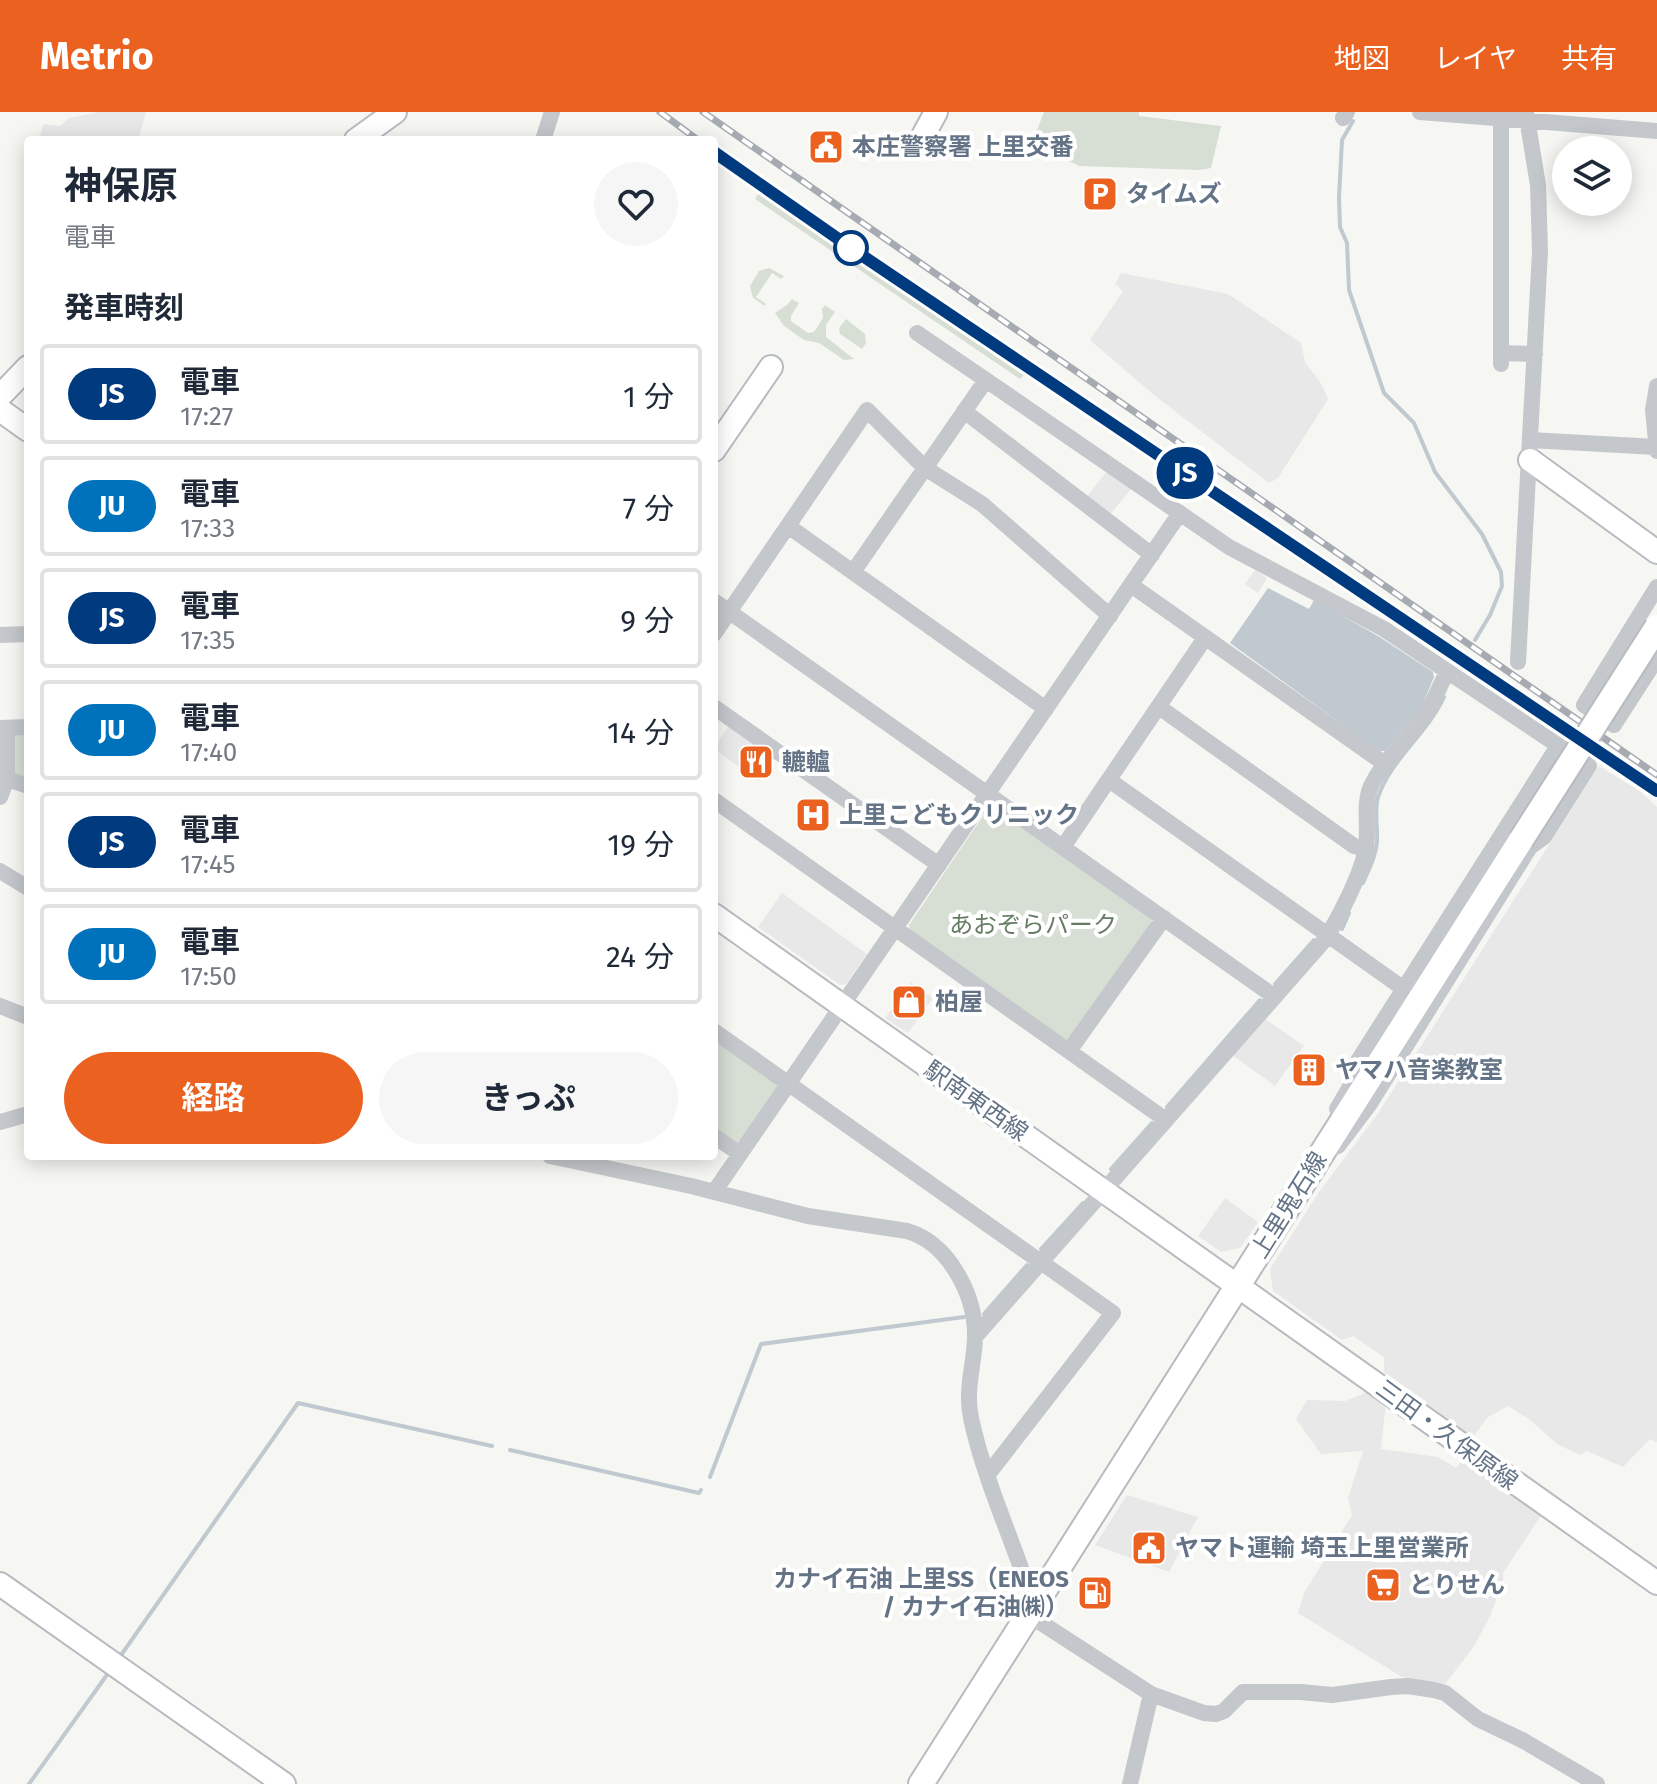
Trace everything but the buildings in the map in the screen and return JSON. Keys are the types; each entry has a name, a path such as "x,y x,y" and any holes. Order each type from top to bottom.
{"main road":[{"name":"上里鬼石線","path":"921,1784 1657,627"}],"street":[{"path":"362,136 395,112"},
{"path":"544,136 552,112"},
{"path":"917,147 936,112"},
{"path":"1420,112 1501,118 1527,116 1657,131"},
{"path":"1518,662 1540,215 1527,116"},
{"path":"1501,118 1501,358 1535,354"},
{"path":"917,333 1229,547 1384,629 1589,766 1544,837 1530,847 1369,1105 1340,1144 1318,1159"},
{"path":"718,444 771,367"},
{"path":"0,396 24,371"},
{"path":"853,572 986,380"},
{"path":"1530,450 1656,449 1653,410 1657,386"},
{"path":"0,410 24,427"},
{"path":"718,628 867,410 925,468 982,504 1110,616"},
{"path":"964,411 1152,555"},
{"path":"1530,450 1657,552"},
{"path":"714,1192 1180,513"},
{"path":"788,526 1046,709"},
{"path":"1131,585 1385,764"},
{"path":"1657,587 1584,705 1614,725 1657,658"},
{"path":"718,604 1275,997"},
{"path":"0,635 24,634"},
{"path":"1063,847 1205,638"},
{"path":"975,1337 1328,935 1363,862 1370,787 1427,712 1447,672"},
{"path":"1159,707 1354,846 1366,849"},
{"path":"718,710 939,865"},
{"path":"0,797 7,779 4,728 24,727"},
{"path":"1318,1159 1320,1138 1351,1085 1356,1064 1558,746"},
{"path":"7,779 24,785"},
{"path":"1109,780 1404,989"},
{"path":"718,803 1166,1120"},
{"path":"0,871 24,886"},
{"name":"駅南東西線","path":"718,918 1238,1285"},
{"path":"1069,1051 1164,918"},
{"path":"0,1006 24,1015"},
{"path":"718,1034 1113,1313 989,1473"},
{"path":"0,1122 24,1115"},
{"path":"718,1139 740,1154"},
{"path":"568,1160 808,1216 903,1230 922,1235 934,1243 965,1291 972,1311 975,1337 968,1398 971,1418 1034,1608 1151,1694 1204,1713 1216,1714 1224,1711 1238,1695 1250,1691 1332,1695 1399,1686 1434,1690 1445,1693 1478,1719 1522,1740 1589,1783"},
{"name":"三田・久保原線","path":"1238,1285 1657,1583"},
{"path":"0,1584 284,1784"},
{"path":"1130,1784 1151,1694"}],"shaded area":[{"path":"100,112 146,112 139,136 40,136 44,124 60,126 69,118"},
{"path":"1121,273 1228,294 1301,343 1305,362 1328,399 1278,478 1269,483 1154,395 1090,340 1123,291 1115,284"},
{"path":"1107,471 1131,489 1108,517 1085,499"},
{"path":"1255,570 1267,578 1258,593 1245,584"},
{"path":"1268,588 1309,609 1314,600 1433,672 1434,677 1421,708 1385,751 1379,751 1230,643"},
{"path":"729,725 775,758 759,781 718,752 718,743"},
{"path":"1599,766 1641,792 1657,807 1657,1442 1650,1439 1623,1467 1587,1451 1580,1455 1557,1444 1529,1419 1508,1406 1488,1417 1473,1437 1384,1372 1384,1357 1353,1336 1342,1340 1273,1291 1270,1269 1319,1192 1379,1112"},
{"path":"782,893 867,954 846,984 840,985 758,927"},
{"path":"911,982 933,998 908,1033 885,1018"},
{"path":"1264,1018 1304,1046 1275,1086 1232,1055"},
{"path":"1225,1198 1258,1222 1240,1248 1221,1252 1198,1236"},
{"path":"1370,1391 1386,1402 1381,1449 1438,1457 1456,1468 1464,1458 1539,1510 1540,1517 1503,1573 1490,1616 1473,1648 1445,1684 1402,1677 1298,1613 1304,1593 1352,1515 1348,1498 1363,1451 1321,1454 1296,1419 1307,1400 1345,1401"},
{"path":"1127,1495 1198,1517 1169,1572 1095,1545"}],"green space":[{"path":"1044,112 1139,112 1139,116 1221,126 1211,168 1079,166 1032,143"},
{"path":"758,194 1024,375 1020,379 755,199"},
{"path":"769,268 784,276 781,279 772,273 756,297 765,306 753,298 750,286 759,271"},
{"path":"792,299 799,303 791,321 808,333 814,332 823,318 825,305 835,312 826,325 826,337 854,359 844,360 819,343 804,340 784,326 775,313"},
{"path":"846,319 865,334 866,343 862,349 840,334 839,328"},
{"path":"16,732 24,732 24,780 12,775 10,737"},
{"name":"あおぞらパーク","path":"995,806 1151,917 1152,923 1070,1039 1064,1040 910,931 909,925 989,807"},
{"path":"718,1041 777,1082 778,1088 741,1142 735,1143 718,1132"}],"waterway":[{"path":"1353,121 1342,140 1339,197 1340,227 1347,243 1349,290 1384,393 1414,423 1435,472 1482,534 1501,572 1502,586 1475,640"},
{"path":"1363,883 1375,852 1377,802 1384,783 1444,697"},
{"path":"1342,929 1349,913"},
{"path":"1275,984 1314,940"},
{"path":"1167,1107 1260,1000"},
{"path":"1111,1169 1152,1123"},
{"path":"1041,1249 1083,1203"},
{"path":"984,1314 1027,1265"},
{"path":"710,1477 761,1344 964,1317"},
{"path":"119,1658 298,1403 492,1446"},
{"path":"510,1450 699,1493 701,1490"},
{"path":"29,1784 109,1672"}],"railway":[{"path":"660,112 693,136"},
{"path":"703,112 1657,775"},
{"path":"718,155 857,252 1657,791"}],"train":[{"name":"JS","path":"718,155 857,252 1657,791"}],"place":[{"name":"本庄警察署 上里交番","path":"826,147"},
{"name":"タイムズ","path":"1100,194"},
{"name":"轆轤","path":"756,762"},
{"name":"上里こどもクリニック","path":"813,815"},
{"name":"柏屋","path":"909,1002"},
{"name":"ヤマハ音楽教室","path":"1309,1070"},
{"name":"ヤマト運輸 埼玉上里営業所","path":"1149,1548"},
{"name":"とりせん","path":"1383,1585"},
{"name":"カナイ石油 上里SS（ENEOS / カナイ石油㈱）","path":"1095,1593"}]}
